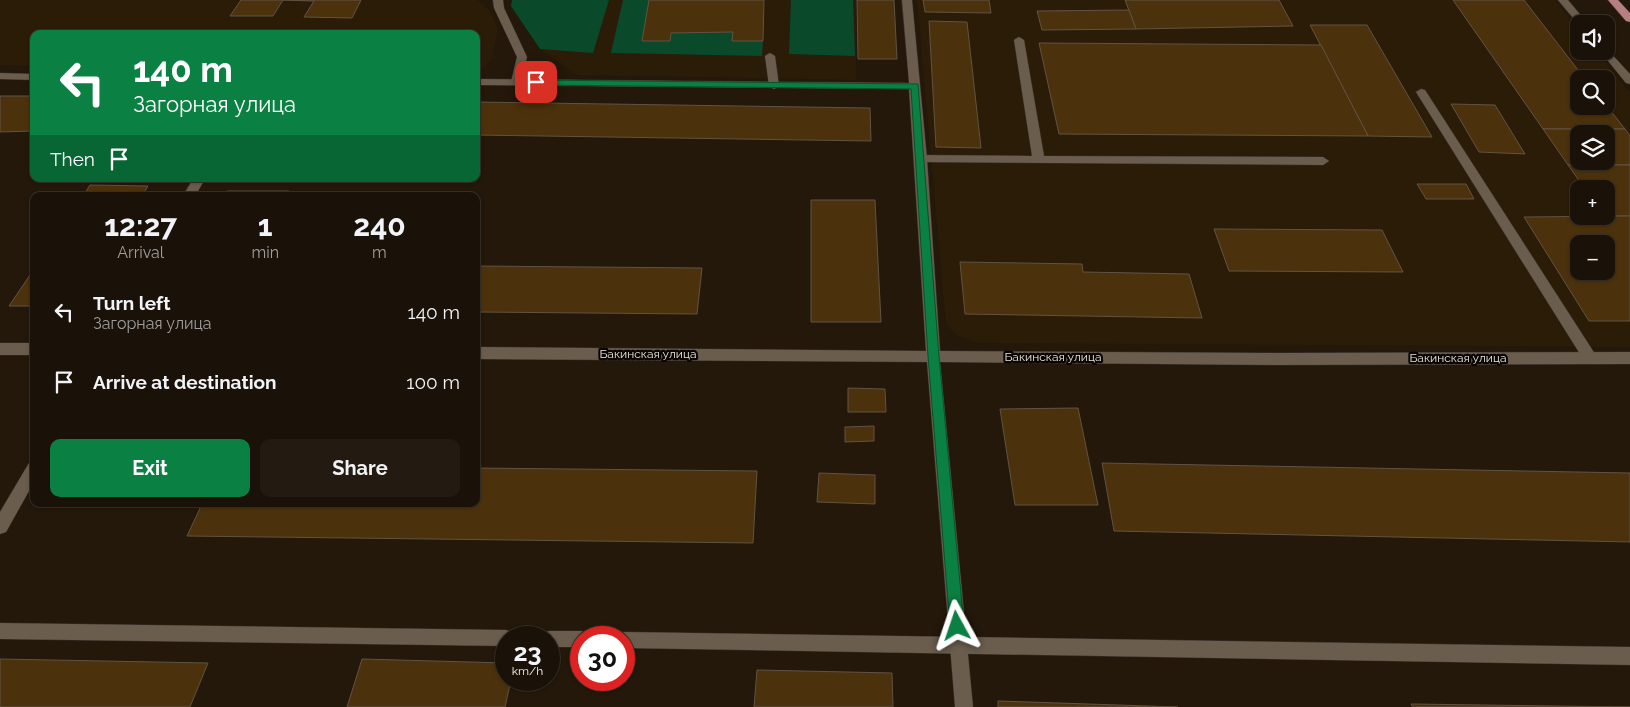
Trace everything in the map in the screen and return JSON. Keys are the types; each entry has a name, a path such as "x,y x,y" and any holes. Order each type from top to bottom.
{"main road":[{"path":"1613,0 1630,19"}],"street":[{"path":"498,0 499,8 522,57 516,82"},
{"path":"907,0 921,159 934,356 964,707"},
{"path":"1563,0 1575,15"},
{"path":"1018,40 1039,160"},
{"path":"770,56 774,86"},
{"path":"1612,60 1630,82"},
{"path":"0,76 30,77"},
{"path":"480,82 915,86"},
{"path":"1421,92 1590,358"},
{"path":"921,159 1324,162"},
{"path":"0,349 30,349"},
{"name":"Бакинская улица","path":"480,353 1630,358"},
{"path":"0,527 30,475"},
{"path":"0,631 495,638"},
{"path":"635,640 1630,656"}],"shaded area":[{"path":"0,0 477,0 490,11 498,29 492,59 480,72 480,30 30,30 30,66 0,65"},
{"path":"512,0 856,0 856,80 577,75 540,49 511,6"},
{"path":"917,0 1555,0 1570,19 1570,60 1603,60 1611,70 1570,70 1570,115 1615,115 1615,74 1630,93 1630,347 978,343 958,336 946,325"}],"green space":[{"path":"512,0 609,0 593,53 540,49 511,6"},
{"path":"623,0 649,0 643,41 669,41 671,33 733,32 763,41 762,56 611,53"},
{"path":"791,0 853,0 855,56 789,54"}],"building":[{"path":"241,0 283,0 273,16 230,16"},
{"path":"283,0 361,0 352,18 304,17 314,1"},
{"path":"649,0 764,0 763,41 732,41 733,32 671,33 670,41 642,41"},
{"path":"857,0 894,0 897,59 858,59"},
{"path":"923,0 989,0 991,13 925,12"},
{"path":"1125,0 1279,0 1293,26 1136,29"},
{"path":"1453,0 1524,0 1578,70 1570,70 1570,115 1614,115 1625,129 1615,129 1615,125 1570,125 1570,129 1543,129"},
{"path":"1129,10 1136,29 1042,30 1037,11"},
{"path":"929,21 967,22 981,148 936,147"},
{"path":"1310,25 1367,25 1432,137 1368,136"},
{"path":"1039,43 1321,45 1368,136 1059,134"},
{"path":"0,96 30,96 30,131 0,132"},
{"path":"480,102 870,108 871,141 480,135"},
{"path":"1451,104 1495,105 1525,154 1479,152"},
{"path":"1543,129 1570,129 1570,165 1568,165"},
{"path":"1615,129 1625,129 1630,136 1630,165 1615,165"},
{"path":"1615,165 1630,165 1630,216 1615,216 1615,180 1579,180 1572,170 1615,170"},
{"path":"1417,184 1466,184 1474,199 1426,199"},
{"path":"90,185 148,186 144,192 86,192"},
{"path":"227,191 289,191 289,192"},
{"path":"811,200 875,200 881,322 811,322"},
{"path":"1615,216 1630,216 1630,321 1589,321 1524,217 1570,217 1570,225 1615,225"},
{"path":"1214,229 1382,230 1403,272 1229,271"},
{"path":"960,262 1082,264 1083,272 1189,274 1202,318 965,314"},
{"path":"480,266 702,268 697,314 480,312"},
{"path":"30,275 30,306 9,306"},
{"path":"848,388 885,389 886,412 848,412"},
{"path":"1078,408 1098,505 1015,505 1000,409"},
{"path":"874,426 874,441 845,442 845,427"},
{"path":"1102,463 1630,473 1630,542 1114,531"},
{"path":"480,468 757,471 753,543 187,536 201,507 480,507"},
{"path":"819,473 875,475 875,504 817,502"},
{"path":"0,659 208,663 190,707 0,707"},
{"path":"362,659 495,663 495,691 509,691 505,707 347,707"},
{"path":"757,670 892,673 893,707 754,707"},
{"path":"998,701 1178,707 998,707"},
{"path":"1411,704 1630,707 1413,707"}],"route":[{"path":"536,82 915,86 934,356 957,626"}]}
